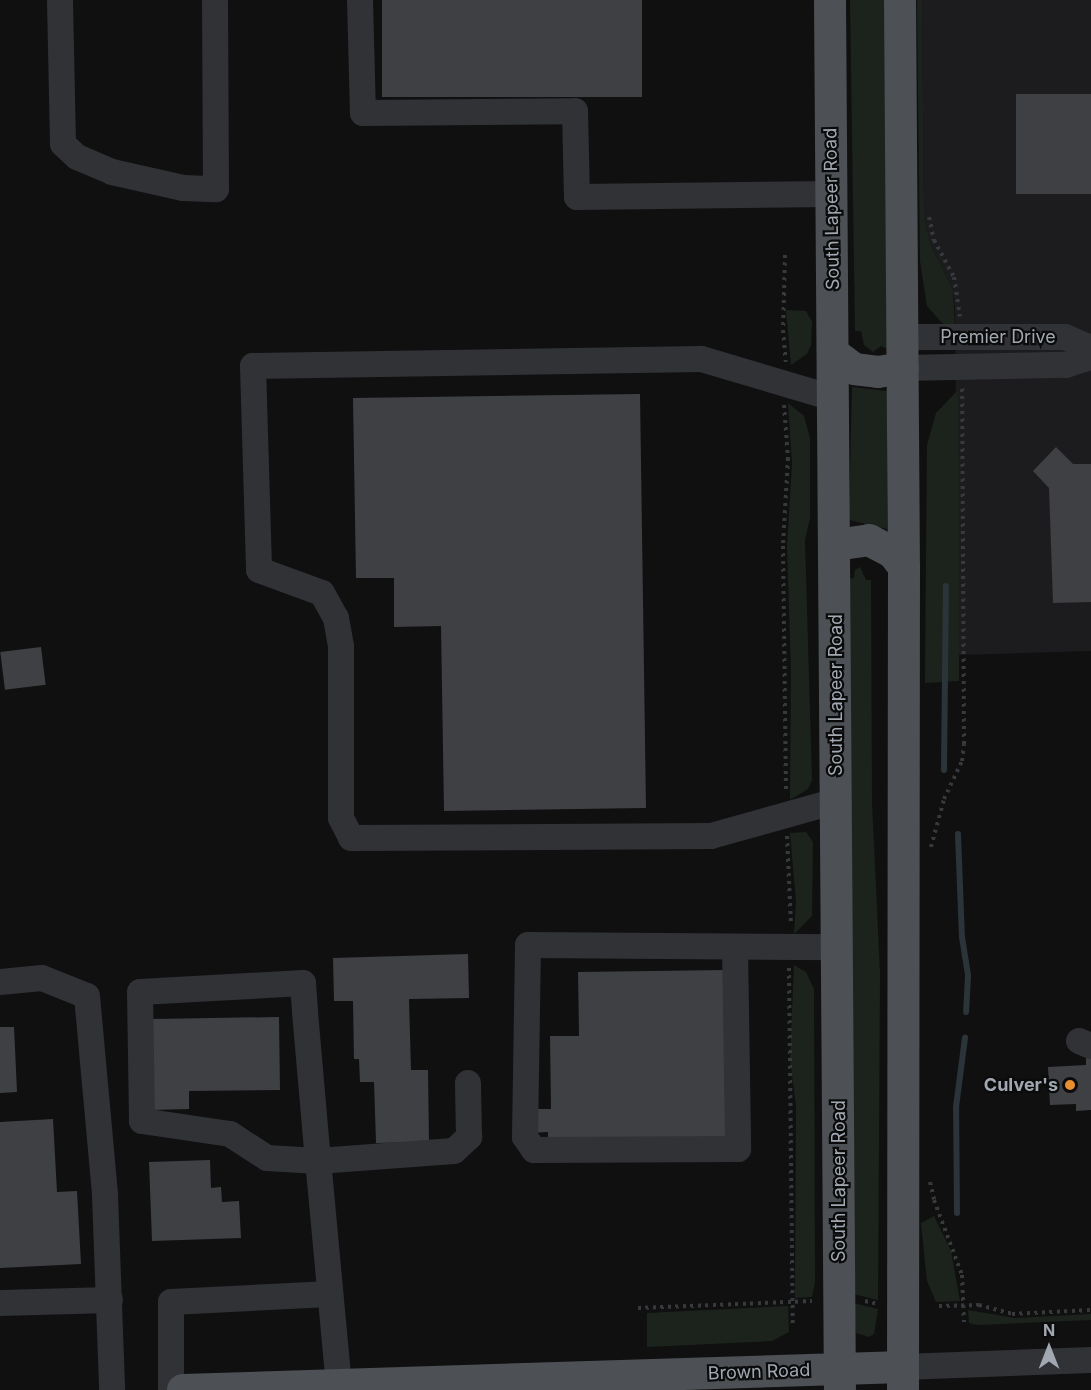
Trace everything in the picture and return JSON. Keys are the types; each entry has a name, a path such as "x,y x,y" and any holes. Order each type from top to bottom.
{"main road":[{"name":"South Lapeer Road","path":"830,0 840,1379"},
{"path":"900,0 904,567 903,1378"},
{"path":"833,353 844,364 860,371 903,368"},
{"path":"835,545 856,539 869,540 893,553 904,567"},
{"name":"Brown Road","path":"183,1390 903,1378"}],"street":[{"path":"60,0 63,144 77,157 112,172 183,188 216,189 215,0"},
{"path":"360,0 363,113 575,111 577,197 831,194"},
{"name":"Premier Drive","path":"903,337 1065,338 1091,348"},
{"name":"Premier Drive","path":"903,368 1066,365 1091,357"},
{"path":"833,398 701,359 253,366 259,570 322,593 336,618 340,646 340,818 351,838 711,836 836,801"},
{"path":"735,947 738,1149 534,1150 525,1137 528,945 735,947 790,949 837,947"},
{"path":"0,982 42,978 87,996 105,1195 112,1390"},
{"path":"339,1386 318,1161 303,983 140,992 142,1121 230,1134 267,1158 318,1161 454,1151 469,1137 468,1083"},
{"path":"171,1390 171,1302 330,1294"},
{"path":"0,1303 110,1300"},
{"path":"903,1378 1091,1360"}],"path":[{"path":"928,213 933,240 957,287 960,328"},
{"path":"785,255 787,816 790,949 788,1058 792,1112 793,1328"},
{"path":"931,850 964,744 962,386"},
{"path":"930,1179 933,1200 957,1254 964,1322"},
{"path":"638,1308 812,1301"},
{"path":"939,1306 964,1306 1012,1314 1091,1310"}],"shaded area":[{"path":"850,0 885,0 887,349 881,346 873,352 864,345 861,331 855,331"},
{"path":"917,0 922,0 924,218 931,246 953,290 955,328 942,323 927,306 920,261"},
{"path":"922,0 1091,0 1091,651 958,655 955,309 953,290 931,246 924,218"},
{"path":"786,310 806,311 812,322 811,345 807,354 791,365"},
{"path":"852,387 887,391 887,529 849,520"},
{"path":"958,390 959,681 925,683 927,445 936,413"},
{"path":"788,403 804,416 810,438 810,518 805,540 812,780 808,789 790,800 791,672 787,546 792,464"},
{"path":"860,567 866,580 871,580 872,803 880,973 878,1300 853,1294 848,579 854,578 855,570"},
{"path":"806,832 813,842 812,916 794,934 796,902 790,833"},
{"path":"794,965 806,972 814,989 815,1282 812,1297 795,1298 796,1106 790,1059"},
{"path":"934,1216 951,1251 960,1301 936,1302 927,1281 921,1223"},
{"path":"853,1303 878,1309 874,1334 869,1337 856,1333"},
{"path":"788,1306 789,1332 772,1341 647,1347 647,1313"},
{"path":"968,1310 1015,1318 1091,1314 1091,1320 977,1325 969,1323"}],"building":[{"path":"382,0 642,0 642,97 382,97"},
{"path":"1016,94 1091,94 1091,194 1016,194"},
{"path":"640,394 646,808 444,811 441,626 394,627 394,578 356,578 353,398"},
{"path":"1056,447 1073,464 1091,464 1091,602 1053,603 1049,488 1033,471"},
{"path":"41,647 46,685 5,690 0,652"},
{"path":"468,954 469,998 409,999 411,1070 428,1070 429,1142 376,1143 374,1082 360,1082 359,1059 354,1059 353,1001 334,1001 333,958"},
{"path":"725,970 727,1139 548,1141 548,1132 530,1133 530,1109 551,1109 550,1036 579,1036 578,972"},
{"path":"279,1017 280,1090 189,1091 189,1109 152,1110 151,1019"},
{"path":"0,1027 14,1027 17,1092 0,1093"},
{"name":"Culver's","path":"1086,1058 1091,1058 1091,1110 1076,1111 1076,1104 1050,1105 1048,1067 1086,1065"},
{"path":"53,1119 57,1192 77,1191 81,1264 0,1268 0,1122"},
{"path":"210,1160 211,1188 221,1187 222,1202 239,1201 241,1238 152,1241 149,1162"}],"waterway":[{"path":"944,770 946,586"},
{"path":"958,834 962,937 968,976 966,1012"},
{"path":"957,1213 956,1107 965,1038"}],"place":[{"name":"Culver's","path":"1070,1085"}]}
